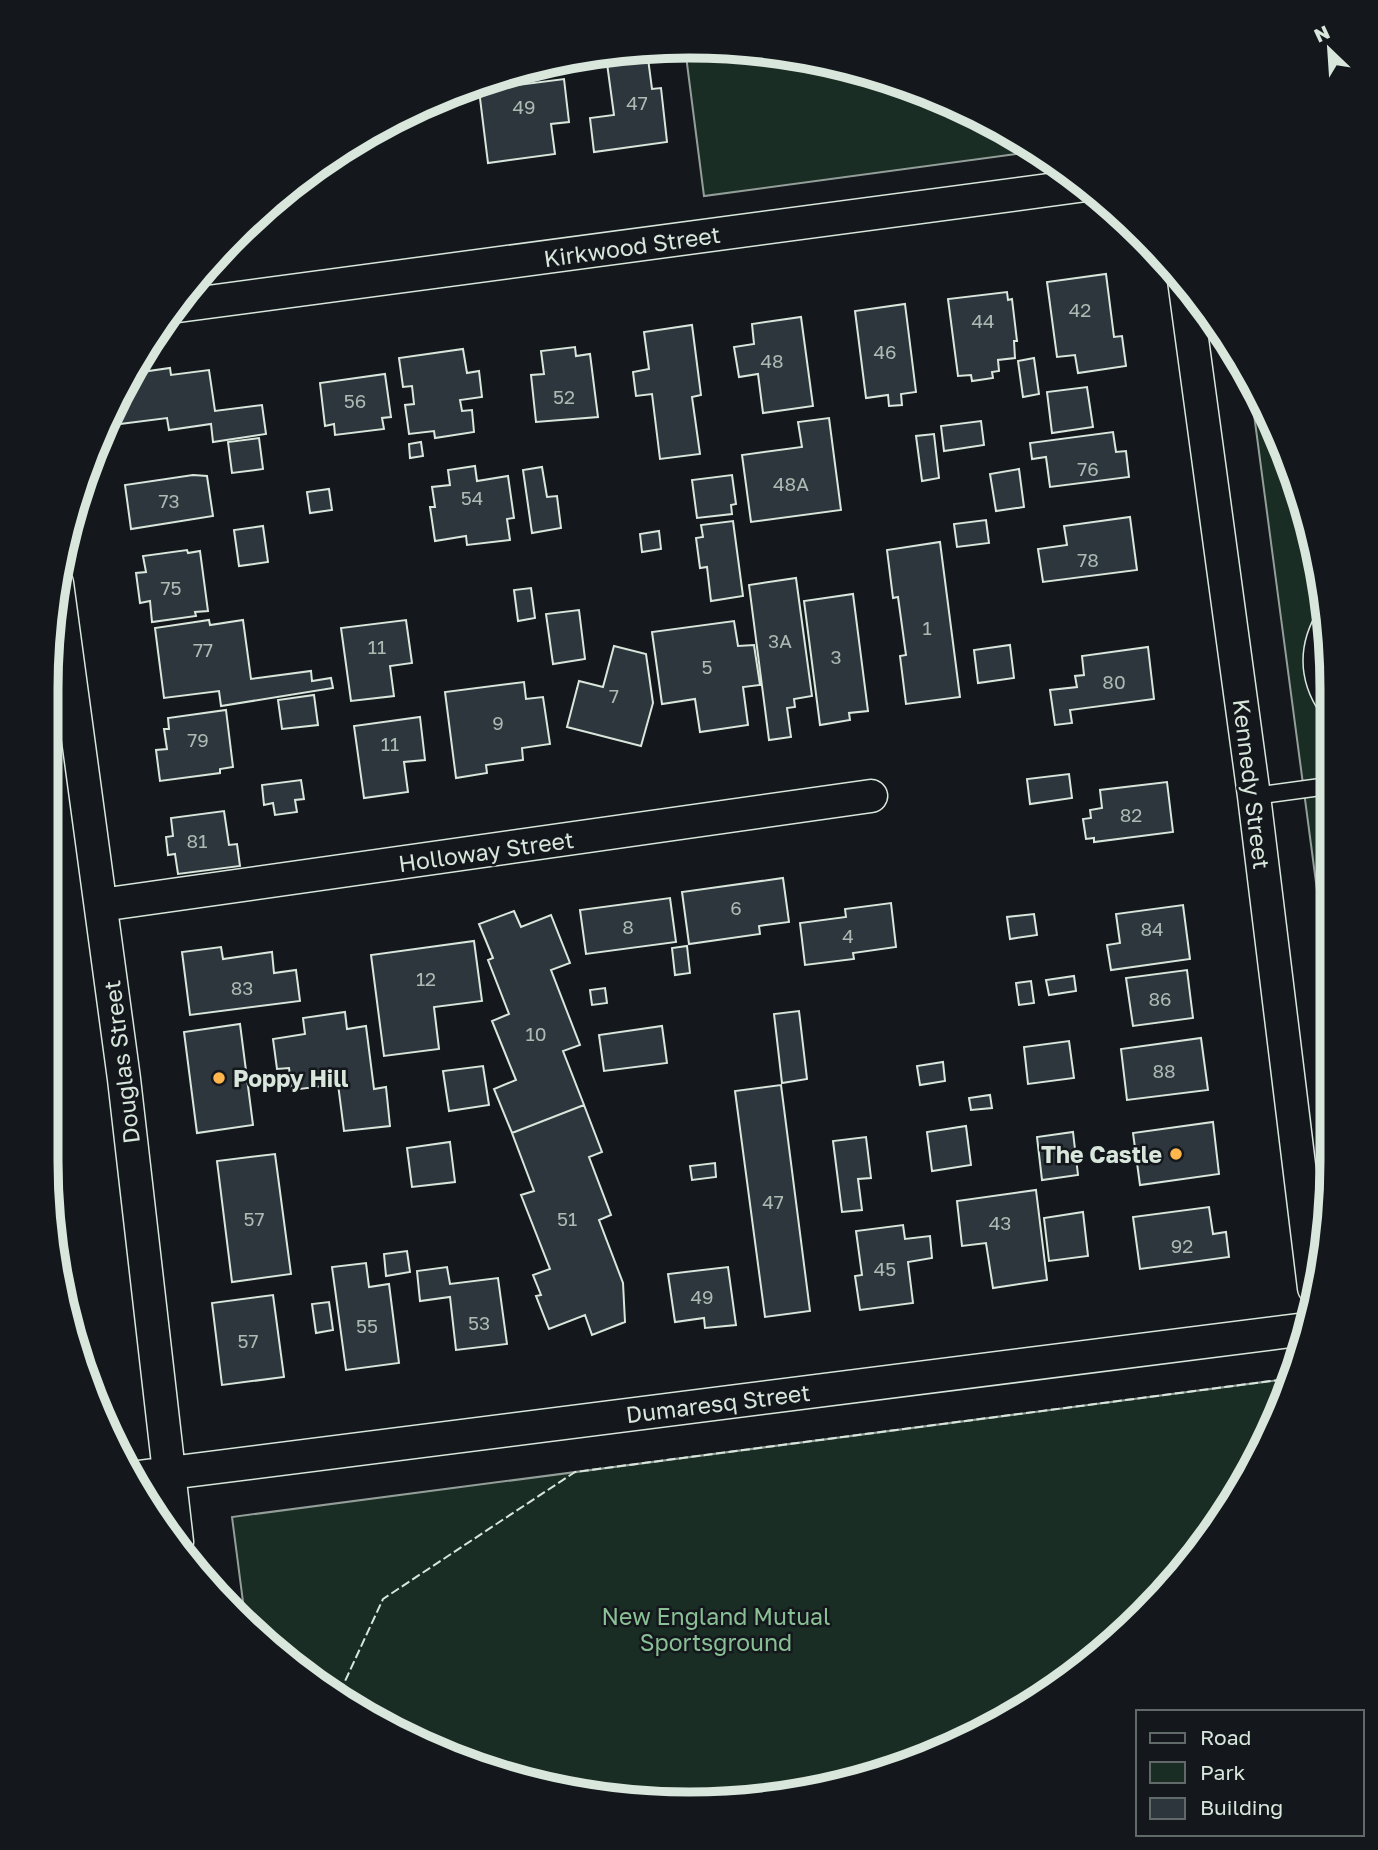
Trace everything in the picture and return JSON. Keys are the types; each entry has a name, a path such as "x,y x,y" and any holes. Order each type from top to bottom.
{"street":[{"name":"Kirkwood Street","path":"188,305 1073,188"},
{"name":"Kennedy Street","path":"1187,301 1254,796 1311,1265"},
{"name":"Douglas Street","path":"62,619 101,905 175,1527"},
{"name":"Holloway Street","path":"101,905 871,796"},
{"name":"Dumaresq Street","path":"142,1476 1297,1329"}],"lane":[{"path":"1317,632 1312,643 1310,662 1320,693"},
{"path":"1254,796 1320,787"}],"green space":[{"path":"686,58 771,63 852,79 931,106 1023,153 704,196"},
{"path":"1253,406 1287,486 1299,526 1315,607 1320,689 1320,912"},
{"name":"New England Mutual Sportsground","path":"1281,1380 1236,1477 1190,1545 1135,1607 1073,1662 1005,1708 931,1744 852,1771 771,1787 689,1792 607,1787 526,1771 486,1759 410,1727 338,1686 273,1636 244,1608 232,1517"}],"building":[{"path":"648,59 652,89 661,88 667,142 594,152 590,118 614,115 607,63"},
{"path":"564,79 569,122 551,124 555,154 488,163 479,94 497,88"},
{"path":"1106,274 1114,337 1122,336 1126,366 1078,373 1075,355 1057,357 1047,282"},
{"path":"1007,292 1008,300 1012,299 1017,341 1014,341 1015,358 998,360 999,371 992,372 993,378 972,381 971,375 958,376 948,299"},
{"path":"905,304 916,392 901,394 902,405 889,406 888,395 866,398 855,311"},
{"path":"801,317 813,406 763,413 758,374 739,377 734,347 754,344 752,324"},
{"path":"692,325 701,395 692,397 700,454 660,459 652,394 636,396 633,372 649,369 644,332"},
{"path":"575,347 576,356 590,354 598,417 536,422 531,375 544,374 541,351"},
{"path":"463,349 467,373 479,371 482,397 460,400 462,411 472,410 474,432 435,438 434,431 409,434 405,405 414,404 412,386 403,387 399,358"},
{"path":"1034,358 1039,394 1023,397 1018,361"},
{"path":"170,368 171,375 209,370 215,411 262,405 266,434 213,442 211,424 169,430 167,418 116,424 143,372"},
{"path":"385,374 391,417 382,418 384,429 335,435 334,424 325,426 320,383"},
{"path":"1087,387 1093,427 1052,433 1047,392"},
{"path":"829,418 841,510 751,522 742,455 802,447 798,422"},
{"path":"981,421 984,445 944,451 941,426"},
{"path":"1113,432 1116,452 1126,451 1129,477 1050,487 1046,457 1032,459 1030,443"},
{"path":"934,434 939,478 922,481 916,436"},
{"path":"259,438 263,469 232,473 228,442"},
{"path":"421,442 423,456 410,458 409,444"},
{"path":"475,466 477,481 508,476 514,518 507,519 510,540 467,545 466,536 435,541 430,507 435,507 432,487 450,485 448,470"},
{"path":"542,467 547,497 557,496 561,528 532,533 523,470"},
{"path":"1019,469 1024,507 996,511 990,474"},
{"path":"193,475 207,476 213,516 131,529 125,485"},
{"path":"732,475 736,504 731,505 732,514 697,518 692,480"},
{"path":"329,489 332,510 310,513 307,492"},
{"path":"1130,517 1137,570 1043,582 1038,549 1067,545 1064,526"},
{"path":"986,520 989,543 957,547 954,524"},
{"path":"733,521 743,596 711,601 707,567 700,568 696,538 703,537 701,525"},
{"path":"263,526 268,562 239,566 234,530"},
{"path":"659,531 661,549 642,552 640,534"},
{"path":"940,542 960,697 906,704 900,656 906,655 898,597 893,598 887,550"},
{"path":"187,550 188,553 200,551 208,611 195,612 196,616 152,622 150,601 140,603 136,573 146,572 143,556"},
{"path":"796,578 812,696 794,699 795,707 787,708 791,737 769,740 749,585"},
{"path":"531,588 535,618 518,621 514,590"},
{"path":"853,594 868,711 849,713 850,720 820,725 804,601"},
{"path":"579,610 585,659 553,664 546,614"},
{"path":"209,620 210,625 243,620 251,679 311,671 312,681 331,678 333,688 221,706 219,691 164,698 155,628"},
{"path":"406,620 412,663 390,666 394,696 351,701 341,628"},
{"path":"734,621 738,646 754,645 760,685 743,687 748,725 700,732 695,699 662,704 652,632"},
{"path":"1010,645 1014,678 978,683 974,650"},
{"path":"614,646 646,654 653,703 641,746 567,727 579,681 603,687"},
{"path":"1148,647 1154,699 1070,710 1072,723 1055,725 1050,690 1077,687 1075,676 1084,675 1082,656"},
{"path":"524,682 526,699 543,697 550,744 522,748 523,760 486,765 487,773 456,778 445,692"},
{"path":"314,695 318,725 282,729 278,700"},
{"path":"226,710 233,767 220,769 220,773 160,781 156,750 167,749 164,729 169,729 168,718"},
{"path":"420,717 425,760 404,762 408,792 364,798 354,726"},
{"path":"1069,774 1072,798 1030,804 1027,779"},
{"path":"301,780 304,799 295,800 297,812 275,815 273,803 264,805 262,785"},
{"path":"1167,782 1173,832 1094,842 1094,838 1086,839 1083,819 1091,818 1090,810 1102,808 1100,790"},
{"path":"224,811 229,845 237,844 240,866 178,874 175,854 168,855 166,837 173,836 171,818"},
{"path":"783,878 789,922 759,926 760,934 689,944 682,892"},
{"path":"670,898 676,942 586,954 580,910"},
{"path":"891,903 896,947 853,953 854,959 805,965 800,923 846,917 845,909"},
{"path":"1183,905 1190,959 1111,970 1107,945 1120,943 1116,914"},
{"path":"514,911 521,927 551,915 570,963 551,970 580,1045 563,1051 584,1105 512,1133 494,1089 516,1080 492,1021 509,1014 488,960 493,958 479,924"},
{"path":"1034,914 1037,935 1010,939 1007,917"},
{"path":"474,941 482,1001 434,1007 439,1049 384,1056 371,955"},
{"path":"687,946 690,973 675,975 672,948"},
{"path":"221,947 223,959 272,952 274,973 296,970 300,1001 190,1015 182,952"},
{"path":"1187,970 1193,1018 1133,1026 1126,978"},
{"path":"1074,976 1076,991 1049,995 1046,980"},
{"path":"1031,981 1034,1003 1019,1005 1016,983"},
{"path":"605,988 607,1003 592,1005 590,990"},
{"path":"799,1011 807,1079 782,1083 774,1014"},
{"path":"345,1012 347,1029 366,1026 374,1089 386,1087 390,1126 344,1131 338,1084 292,1090 289,1068 277,1069 273,1039 305,1034 303,1018"},
{"name":"Poppy Hill","path":"240,1024 253,1125 197,1133 184,1032"},
{"path":"662,1026 667,1063 604,1071 599,1035"},
{"path":"1201,1038 1208,1090 1127,1100 1121,1049"},
{"path":"1069,1041 1074,1078 1028,1084 1024,1047"},
{"path":"943,1062 945,1081 920,1085 917,1066"},
{"path":"483,1066 489,1105 449,1111 443,1071"},
{"path":"781,1085 810,1311 765,1317 735,1091"},
{"path":"990,1095 992,1108 971,1110 969,1098"},
{"path":"584,1105 602,1152 589,1157 611,1215 599,1220 623,1283 625,1322 592,1335 585,1315 549,1329 536,1296 541,1295 533,1275 550,1269 521,1195 534,1191 512,1133"},
{"name":"The Castle","path":"1213,1122 1219,1174 1140,1185 1133,1133"},
{"path":"966,1126 971,1165 932,1171 927,1132"},
{"path":"1073,1132 1078,1175 1042,1180 1037,1137"},
{"path":"866,1137 871,1178 858,1179 862,1210 842,1212 833,1141"},
{"path":"450,1142 455,1182 412,1187 407,1148"},
{"path":"275,1154 291,1274 232,1282 217,1161"},
{"path":"715,1163 716,1177 692,1180 690,1166"},
{"path":"1036,1190 1047,1280 993,1288 986,1243 962,1246 957,1201"},
{"path":"1209,1207 1213,1234 1226,1232 1229,1257 1140,1269 1133,1217"},
{"path":"1083,1212 1088,1256 1049,1261 1044,1218"},
{"path":"903,1225 905,1239 930,1236 932,1258 908,1262 913,1303 860,1310 855,1276 862,1275 856,1231"},
{"path":"407,1251 410,1272 386,1276 384,1254"},
{"path":"366,1263 369,1287 389,1284 399,1363 346,1370 332,1267"},
{"path":"447,1267 450,1284 498,1278 507,1344 456,1350 450,1297 420,1301 417,1271"},
{"path":"728,1267 736,1325 705,1328 704,1318 675,1322 668,1274"},
{"path":"273,1295 284,1377 222,1385 212,1303"},
{"path":"329,1302 333,1330 316,1333 312,1304"}],"fence":[{"path":"342,1688 383,1599 575,1472 1281,1380"}],"place":[{"name":"Poppy Hill","path":"219,1078"},
{"name":"The Castle","path":"1176,1154"}]}
